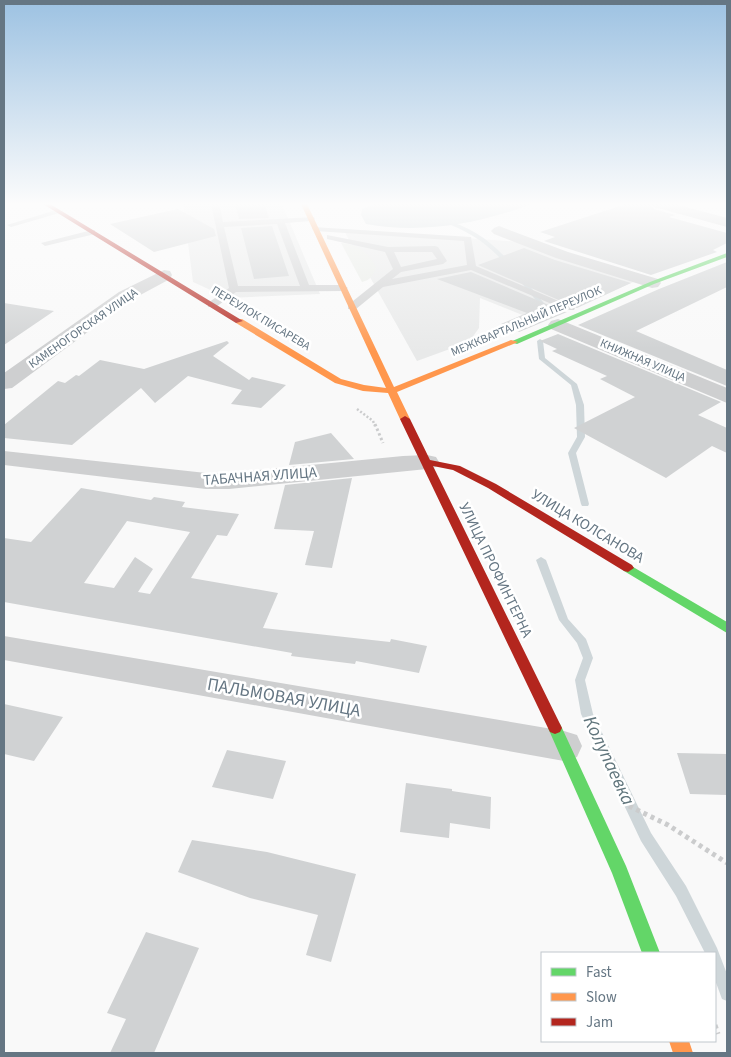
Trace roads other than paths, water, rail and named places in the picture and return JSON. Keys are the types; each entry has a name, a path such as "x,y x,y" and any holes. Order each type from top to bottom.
{"street":[{"name":"ПЕРЕУЛОК ПИСАРЕВА","path":"128,253 338,381 362,388 392,391"},
{"name":"УЛИЦА ПРОФИНТЕРНА","path":"327,253 564,746 620,872 651,952"},
{"path":"558,253 652,283"},
{"name":"МЕЖКВАРТАЛЬНЫЙ ПЕРЕУЛОК","path":"392,391 558,325 652,283 727,255"},
{"name":"КАМЕНОГОРСКАЯ УЛИЦА","path":"4,383 125,296 164,275"},
{"name":"КНИЖНАЯ УЛИЦА","path":"558,325 727,396"},
{"name":"ТАБАЧНАЯ УЛИЦА","path":"4,458 206,481 229,481 427,462"},
{"name":"УЛИЦА КОЛСАНОВА","path":"427,462 456,468 492,486 727,628"},
{"name":"ПАЛЬМОВАЯ УЛИЦА","path":"4,648 564,746"}],"lane":[{"path":"226,253 234,289"},
{"path":"292,253 305,287"},
{"path":"390,253 398,270"},
{"path":"352,306 398,270 443,261 438,253"},
{"path":"470,253 472,267"},
{"path":"379,285 472,267 570,308"},
{"path":"212,305 234,289 343,288"}],"waterway":[{"name":"Колупаевка","path":"498,253 509,265"},
{"name":"Колупаевка","path":"521,279 546,309"},
{"name":"Колупаевка","path":"540,341 542,359 574,384 580,405 581,437 572,453 585,504"},
{"name":"Колупаевка","path":"541,560 564,620 582,642 588,658 580,680 587,714 646,837 681,891 712,952"},
{"name":"Колупаевка","path":"716,963 727,994"}]}
